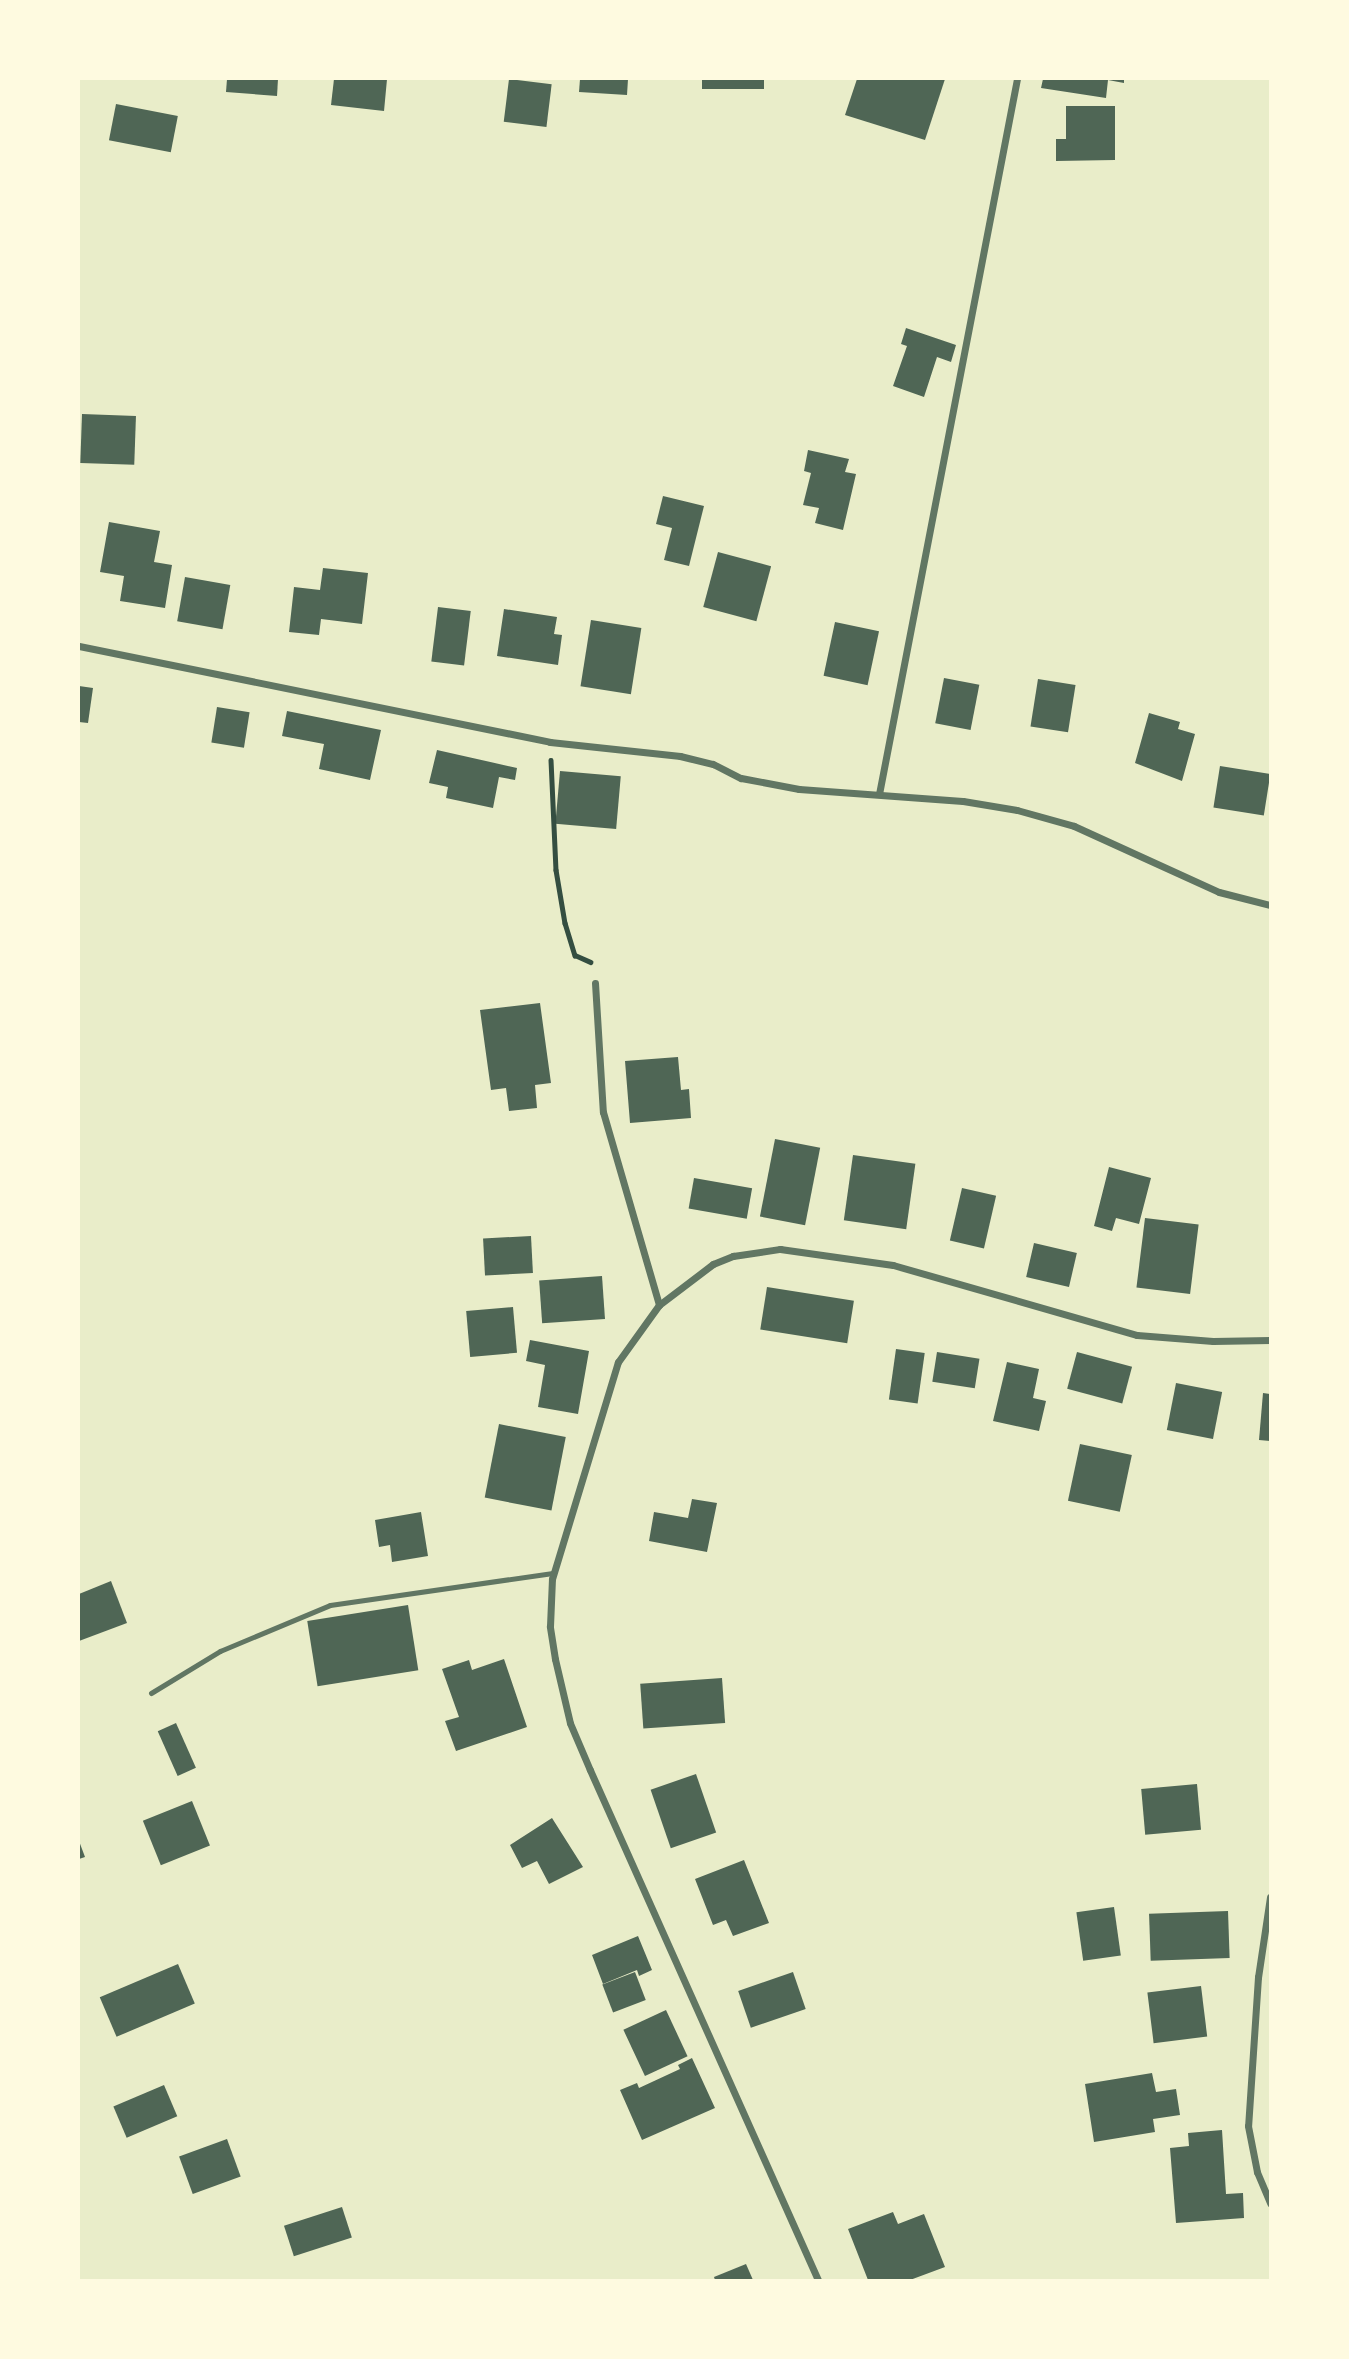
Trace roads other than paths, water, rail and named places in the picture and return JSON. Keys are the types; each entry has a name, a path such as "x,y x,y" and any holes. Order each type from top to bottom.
{"street":[{"path":"879,794 1017,79"},
{"path":"79,646 550,742 680,756 713,764 741,778 799,789 879,794 1017,810 1074,826 1219,892 1270,905"},
{"path":"594,983 603,1112 659,1305"},
{"path":"818,2280 570,1723 550,1626 554,1573 618,1362 659,1305 713,1264 751,1252 780,1249 893,1265 1137,1335 1270,1340"},
{"path":"1270,1897 1258,1977 1248,2126 1257,2172 1270,2203"}],"lane":[{"path":"151,1693 220,1651 330,1605 554,1573"}]}
